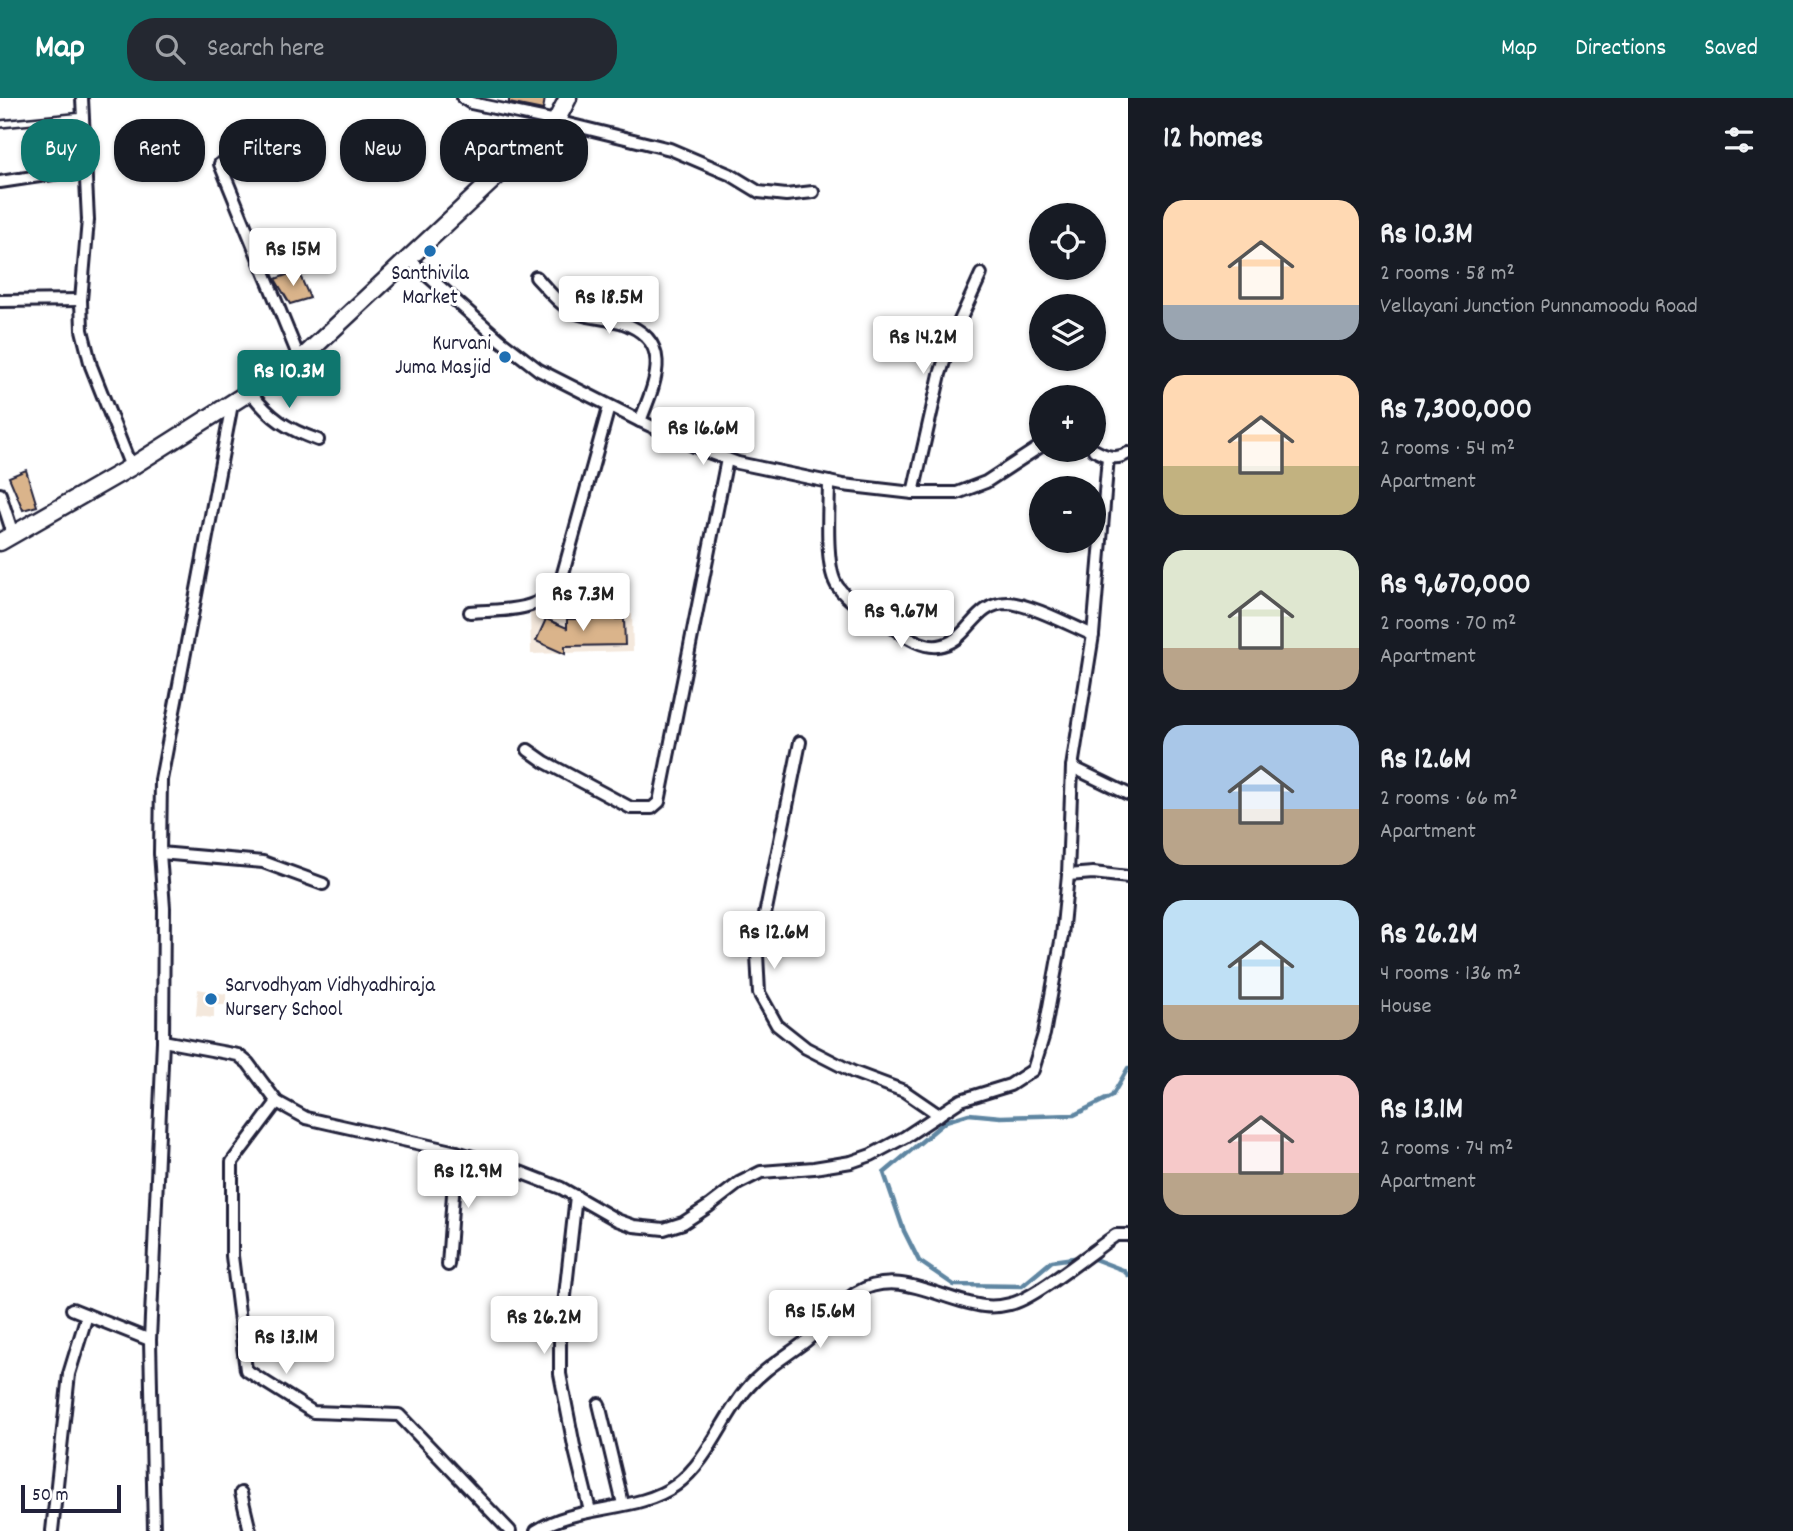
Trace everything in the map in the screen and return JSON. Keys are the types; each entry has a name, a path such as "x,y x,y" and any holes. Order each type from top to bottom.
{"street":[{"path":"82,98 83,119"},
{"path":"463,98 471,103 547,119"},
{"path":"557,119 568,98"},
{"path":"588,129 670,149 731,175 759,192 786,195 813,192"},
{"path":"0,181 21,178"},
{"path":"87,182 88,220 81,300 82,330 91,366 131,467"},
{"path":"227,182 300,360"},
{"path":"0,494 7,538 131,467 232,404 300,360 492,182"},
{"path":"410,260 500,340 539,370 609,407 727,459 829,482 913,493 957,493 986,482 1029,454"},
{"path":"913,493 940,374 951,338 981,274"},
{"path":"536,277 564,306 577,313 622,323 651,343 657,374 640,421"},
{"path":"0,301 81,300"},
{"path":"250,392 278,422 318,440"},
{"path":"153,1531 150,1340 163,1041 161,780 232,404"},
{"path":"470,612 536,604 556,590 562,577 609,407"},
{"path":"163,1041 238,1055 277,1102 306,1118 456,1152 512,1169 576,1196 617,1220 634,1226 664,1229 683,1223 739,1183 761,1172 852,1162 905,1137 961,1100 1010,1086 1033,1070 1044,1034 1062,936 1068,875 1072,767 1093,635 1108,457 1122,457 1128,453"},
{"path":"528,750 545,762 632,808 652,808 659,802 727,459"},
{"path":"829,482 829,560 836,586 856,604 919,643 937,646 955,640 981,611 992,605 1010,603 1093,635"},
{"path":"800,742 757,954 760,993 777,1025 806,1048 853,1072 904,1091 939,1115"},
{"path":"1072,767 1128,794"},
{"path":"160,853 263,862 323,884"},
{"path":"1068,875 1093,873 1128,877"},
{"path":"277,1102 232,1162 232,1256 246,1370 313,1412 399,1415 510,1531"},
{"path":"449,1265 456,1152"},
{"path":"576,1196 560,1341 561,1374 573,1446 590,1511"},
{"path":"536,1531 545,1525 590,1511 654,1496 676,1485 696,1465 745,1391 773,1363 807,1340 857,1293 888,1282 923,1288 985,1306 1013,1304 1043,1287 1116,1235 1128,1235"},
{"path":"72,1309 150,1340"},
{"path":"52,1531 69,1374 87,1315"},
{"path":"599,1404 623,1504"},
{"path":"241,1493 250,1531"}],"lane":[{"path":"0,124 83,116"}],"shaded area":[{"path":"592,585 593,614 632,614 633,651 531,654 530,609 561,608 561,586"},
{"name":"Sarvodhyam Vidhyadhiraja Nursery School","path":"198,989 226,994 226,1005 214,1005 214,1018 196,1016"}],"building":[{"path":"509,98 545,98 543,110 509,103"},
{"path":"298,271 310,298 290,304 275,279"},
{"path":"26,470 37,506 23,510 9,477"},
{"path":"546,619 567,628 567,619 624,619 625,645 565,646 565,654 536,641"}],"waterway":[{"path":"1081,1257 1052,1261 1022,1286 954,1285 919,1261 904,1231 884,1173 946,1121 969,1114 1001,1117 1074,1115 1112,1096 1128,1068"},
{"path":"1089,1257 1123,1270 1128,1275"}],"place":[{"name":"Santhivila Market","path":"430,251"},
{"name":"Kurvani Juma Masjid","path":"505,357"},
{"name":"Sarvodhyam Vidhyadhiraja Nursery School","path":"211,999"}]}
